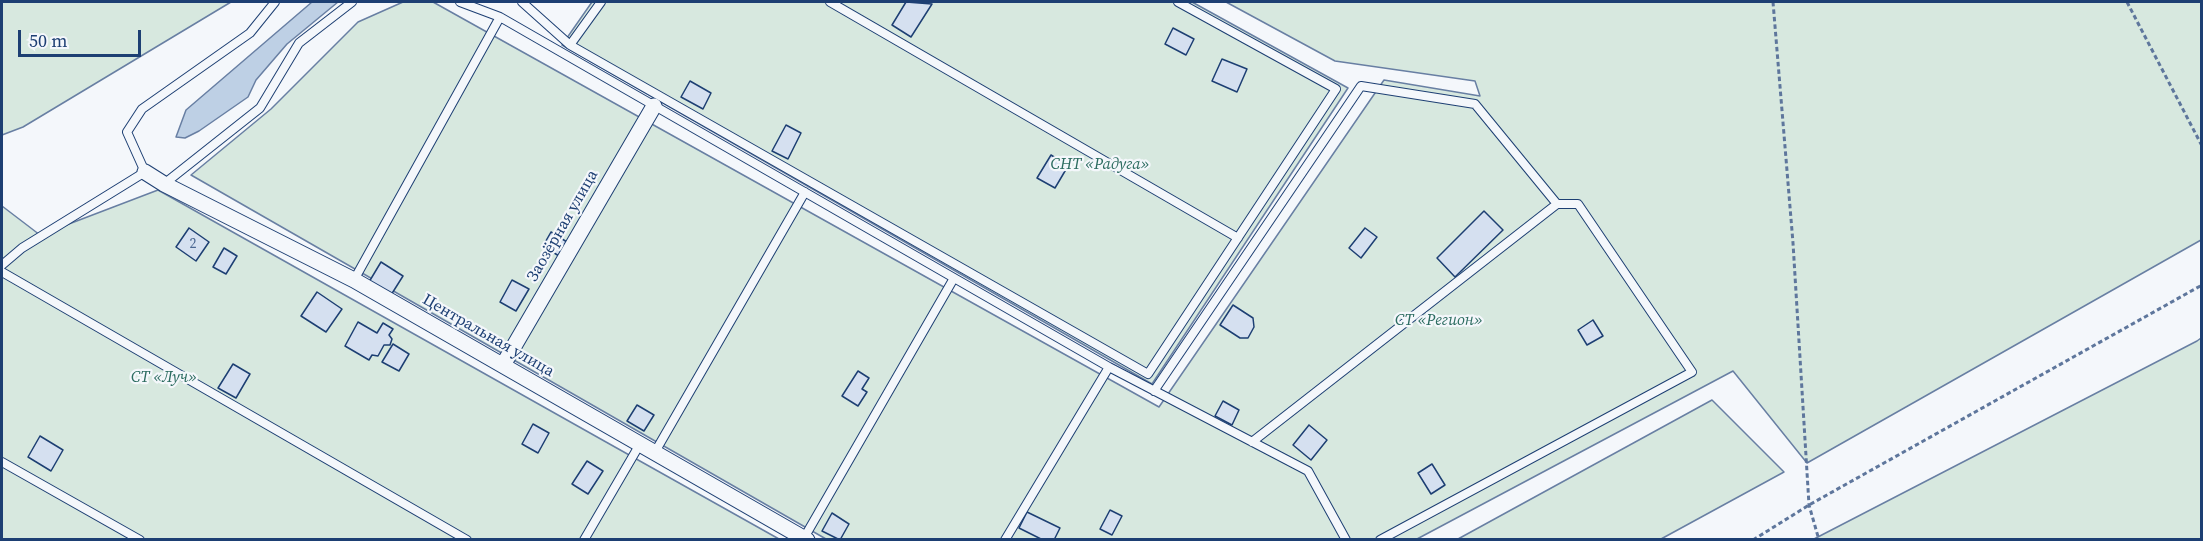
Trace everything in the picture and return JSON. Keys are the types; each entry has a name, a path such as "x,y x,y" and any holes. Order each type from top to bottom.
{"street":[{"name":"Заозёрная улица","path":"503,365 654,106"},
{"name":"Центральная улица","path":"145,172 164,184 354,280 806,539"}],"lane":[{"path":"2,265 22,248 145,172 127,132 142,109 250,33 274,2"},
{"path":"164,184 260,108 299,43 352,2"},
{"path":"460,2 500,17 1108,367 1308,471 1346,540"},
{"path":"522,2 570,45 1148,374 1336,89 1178,2"},
{"path":"570,45 601,2"},
{"path":"830,2 1238,238"},
{"path":"354,280 500,17"},
{"path":"1154,391 1361,86 1474,104 1557,204"},
{"path":"655,452 805,192"},
{"path":"1252,442 1557,204 1578,204 1692,372 1380,540"},
{"path":"2,272 467,540"},
{"path":"806,539 954,278"},
{"path":"1005,540 1108,367"},
{"path":"584,540 640,444"},
{"path":"2,462 140,540"}],"path":[{"path":"1773,2 1793,243 1809,505 1818,540"},
{"path":"2127,2 2202,146"},
{"path":"1753,540 1809,505 2202,285"}],"green space":[{"path":"2,2 231,2 23,127 2,135"},
{"name":"СТ «Регион»","path":"403,2 433,2 1159,407 1384,80 1480,96 1475,81 1335,61 1226,2 2201,2 2201,240 1807,463 1733,371 1417,539 826,539 191,175 271,109 358,22"},
{"name":"СНТ «Радуга»","path":"592,2 1192,2 1348,88 1152,384 562,45"},
{"name":"СТ «Луч»","path":"158,190 779,539 2,539 2,206 40,235"},
{"path":"2201,338 2201,539 1814,539 2197,341"},
{"path":"1712,400 1784,472 1661,539 1458,539"}],"water":[{"path":"312,2 338,2 287,44 256,80 248,97 199,131 185,138 176,137 186,110"}],"building":[{"path":"906,2 932,4 911,37 892,25"},
{"path":"1173,28 1194,39 1186,55 1165,44"},
{"path":"1222,59 1247,69 1237,92 1212,81"},
{"path":"690,81 711,93 703,109 681,97"},
{"path":"786,125 801,133 788,159 772,151"},
{"path":"1051,155 1068,166 1055,188 1037,178"},
{"path":"1484,211 1503,230 1455,277 1437,258"},
{"path":"189,228 209,242 196,261 176,247"},
{"path":"1365,228 1377,237 1361,258 1349,248"},
{"path":"551,232 567,242 559,256 543,246"},
{"path":"224,248 237,256 226,274 213,267"},
{"path":"381,262 403,276 391,295 369,282"},
{"path":"512,280 529,289 516,311 500,302"},
{"path":"317,292 342,309 326,332 301,316"},
{"path":"1233,305 1253,318 1254,327 1248,338 1240,338 1220,325"},
{"path":"1593,320 1603,336 1587,345 1578,330"},
{"path":"358,322 377,333 383,323 393,329 389,335 392,339 390,345 384,345 378,356 372,355 369,360 345,346"},
{"path":"393,344 409,354 399,371 382,362"},
{"path":"233,364 250,374 236,398 218,388"},
{"path":"858,371 869,378 862,389 867,392 858,406 842,396"},
{"path":"1223,401 1239,410 1232,425 1215,416"},
{"path":"637,405 654,415 644,431 627,421"},
{"path":"533,424 549,433 538,453 522,444"},
{"path":"1309,425 1327,440 1311,460 1293,445"},
{"path":"40,436 63,450 51,471 28,457"},
{"path":"587,461 603,471 588,494 572,484"},
{"path":"1432,464 1445,485 1431,494 1418,473"},
{"path":"1110,510 1122,516 1112,535 1100,529"},
{"path":"1027,512 1060,528 1054,540 1043,540 1019,528"},
{"path":"832,513 849,524 840,540 822,531"}]}
